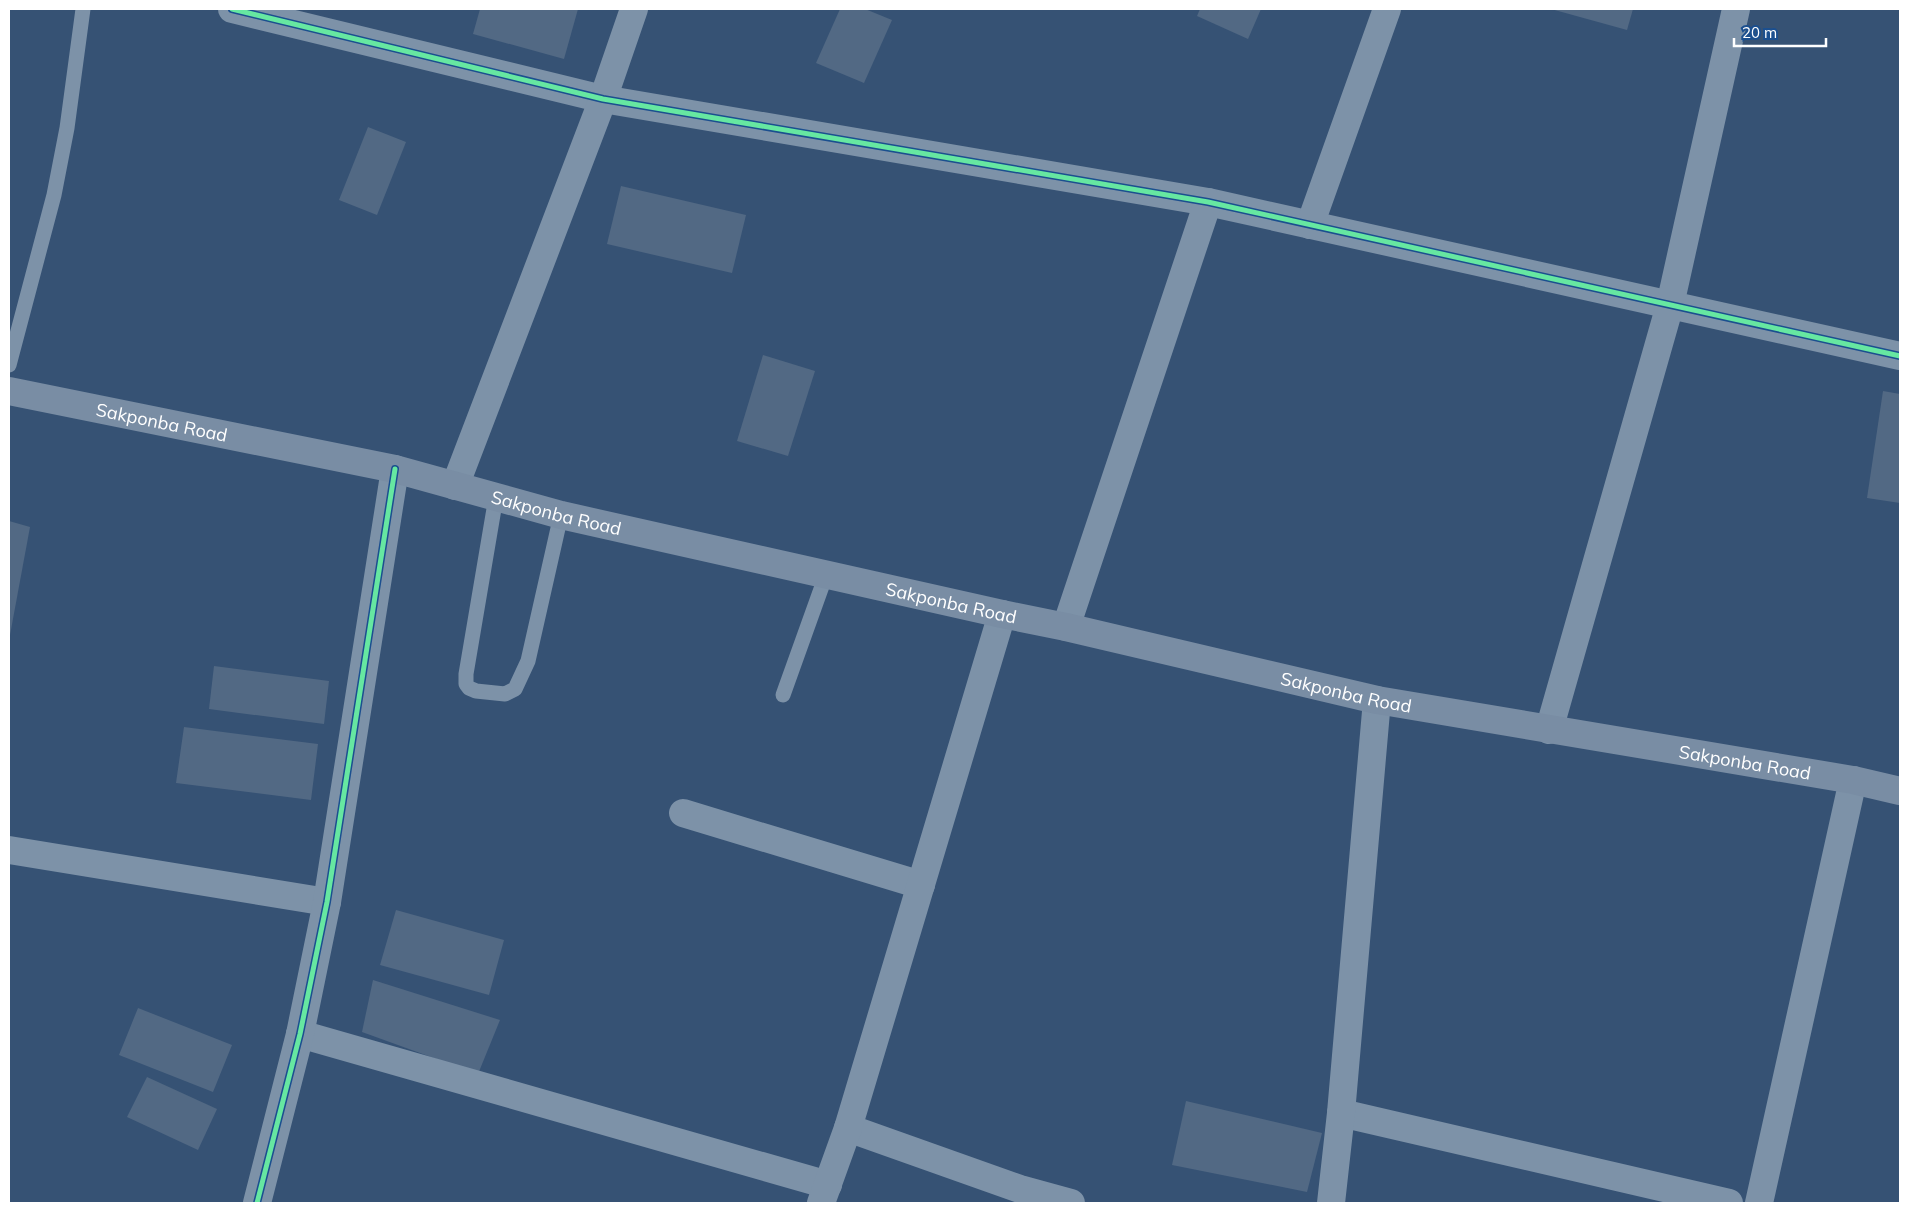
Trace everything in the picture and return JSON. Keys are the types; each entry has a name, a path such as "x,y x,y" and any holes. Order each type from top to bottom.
{"main road":[{"name":"Sakponba Road","path":"9,391 395,469 561,515 1066,627 1377,700 1853,780 1900,791"}],"street":[{"path":"232,9 603,99 1208,202 1900,356"},
{"path":"455,486 603,99 634,9"},
{"path":"1310,225 1387,9"},
{"path":"1549,730 1670,305 1736,9"},
{"path":"1066,627 1208,202"},
{"path":"257,1203 300,1034 327,902 395,469"},
{"path":"300,1034 825,1194 848,1128 1002,614"},
{"path":"1331,1203 1341,1113 1377,700"},
{"path":"1759,1203 1853,780"},
{"path":"683,813 921,885"},
{"path":"9,850 327,902"},
{"path":"1341,1113 1729,1203"},
{"path":"848,1128 1020,1189 1071,1203"}],"lane":[{"path":"9,365 54,195 67,128 83,9"},
{"path":"496,497 466,674 466,684 469,688 476,691 505,694 515,689 518,684 528,662 561,515"},
{"path":"783,695 826,575"}],"building":[{"path":"480,9 578,9 564,59 473,34"},
{"path":"840,9 865,9 892,20 864,83 816,63"},
{"path":"1200,9 1261,9 1248,39 1197,16"},
{"path":"1551,9 1633,9 1627,30"},
{"path":"368,127 406,142 377,215 339,200"},
{"path":"621,186 746,215 732,273 607,244"},
{"path":"763,355 815,371 788,456 737,441"},
{"path":"1883,391 1900,394 1900,503 1867,498"},
{"path":"9,521 30,527 10,635 9,635"},
{"path":"214,666 329,681 324,724 209,709"},
{"path":"184,727 318,744 311,800 176,783"},
{"path":"396,910 504,940 489,995 380,965"},
{"path":"373,980 500,1020 478,1074 362,1032"},
{"path":"138,1008 232,1045 213,1092 119,1055"},
{"path":"147,1077 217,1109 198,1150 127,1117"},
{"path":"1186,1101 1322,1133 1307,1192 1172,1165"}],"cycle path":[{"path":"232,9 603,99 1208,202 1900,356"},
{"path":"257,1203 300,1034 327,902 395,469"}]}
